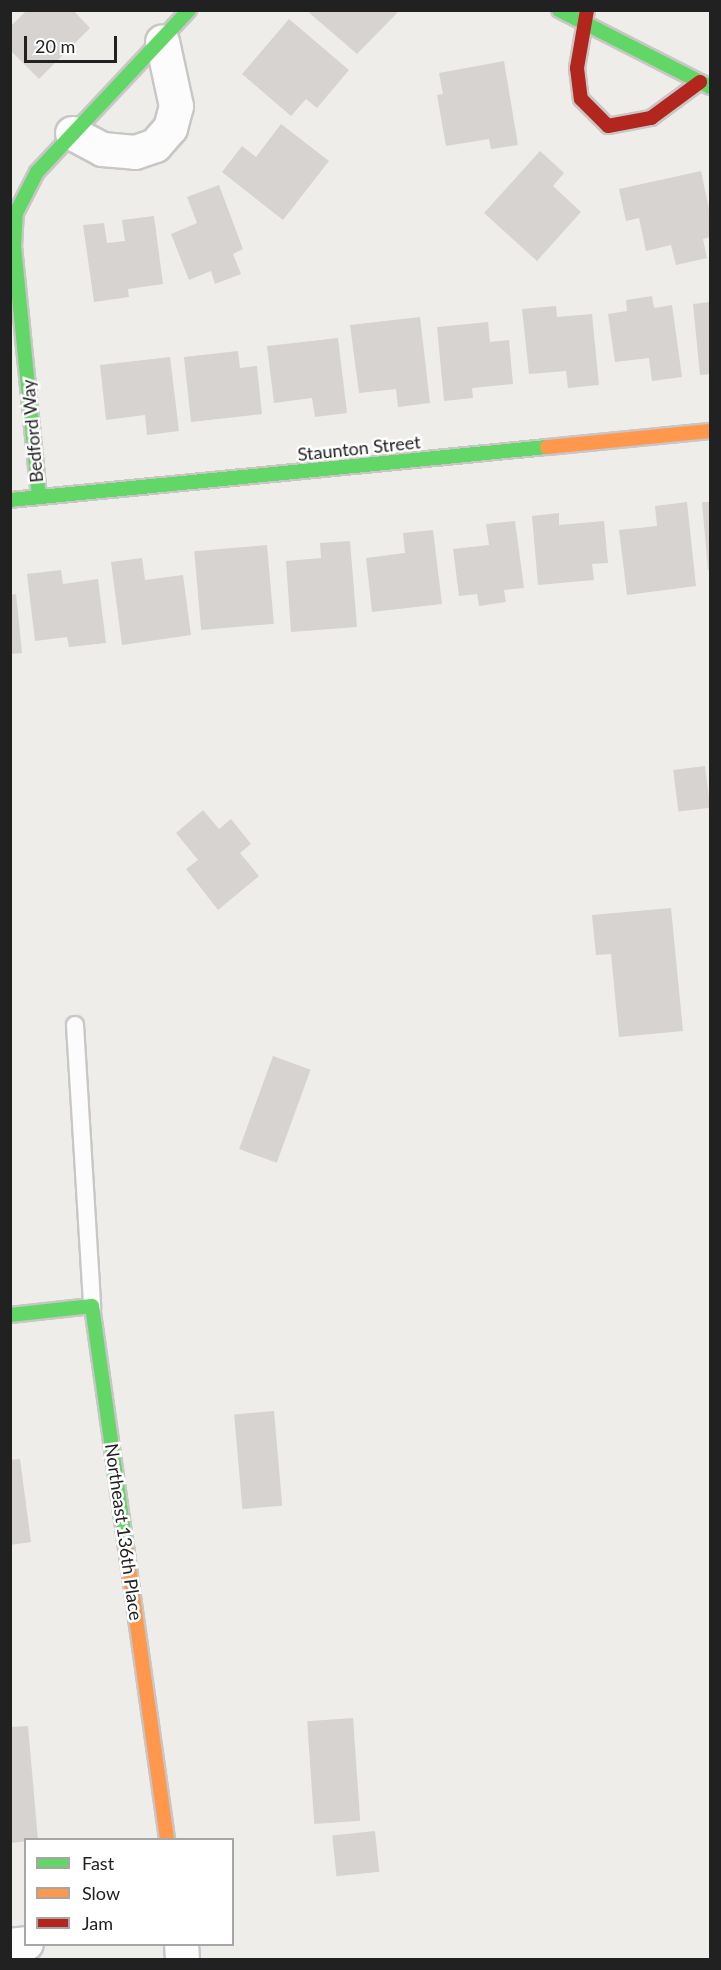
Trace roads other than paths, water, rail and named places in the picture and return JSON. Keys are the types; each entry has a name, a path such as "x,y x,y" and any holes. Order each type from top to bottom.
{"street":[{"name":"Bedford Way","path":"39,497 14,247 16,213 38,172 189,10"},
{"path":"559,10 584,17 705,84 651,118 608,126 581,99 577,68 584,17"},
{"path":"72,133 102,148 135,152 155,145 170,128 176,106 162,40"},
{"name":"Staunton Street","path":"10,500 711,431"},
{"path":"10,1316 92,1306"},
{"name":"Northeast 136th Place","path":"92,1306 167,1838"}],"lane":[{"path":"75,1025 92,1306"}]}
